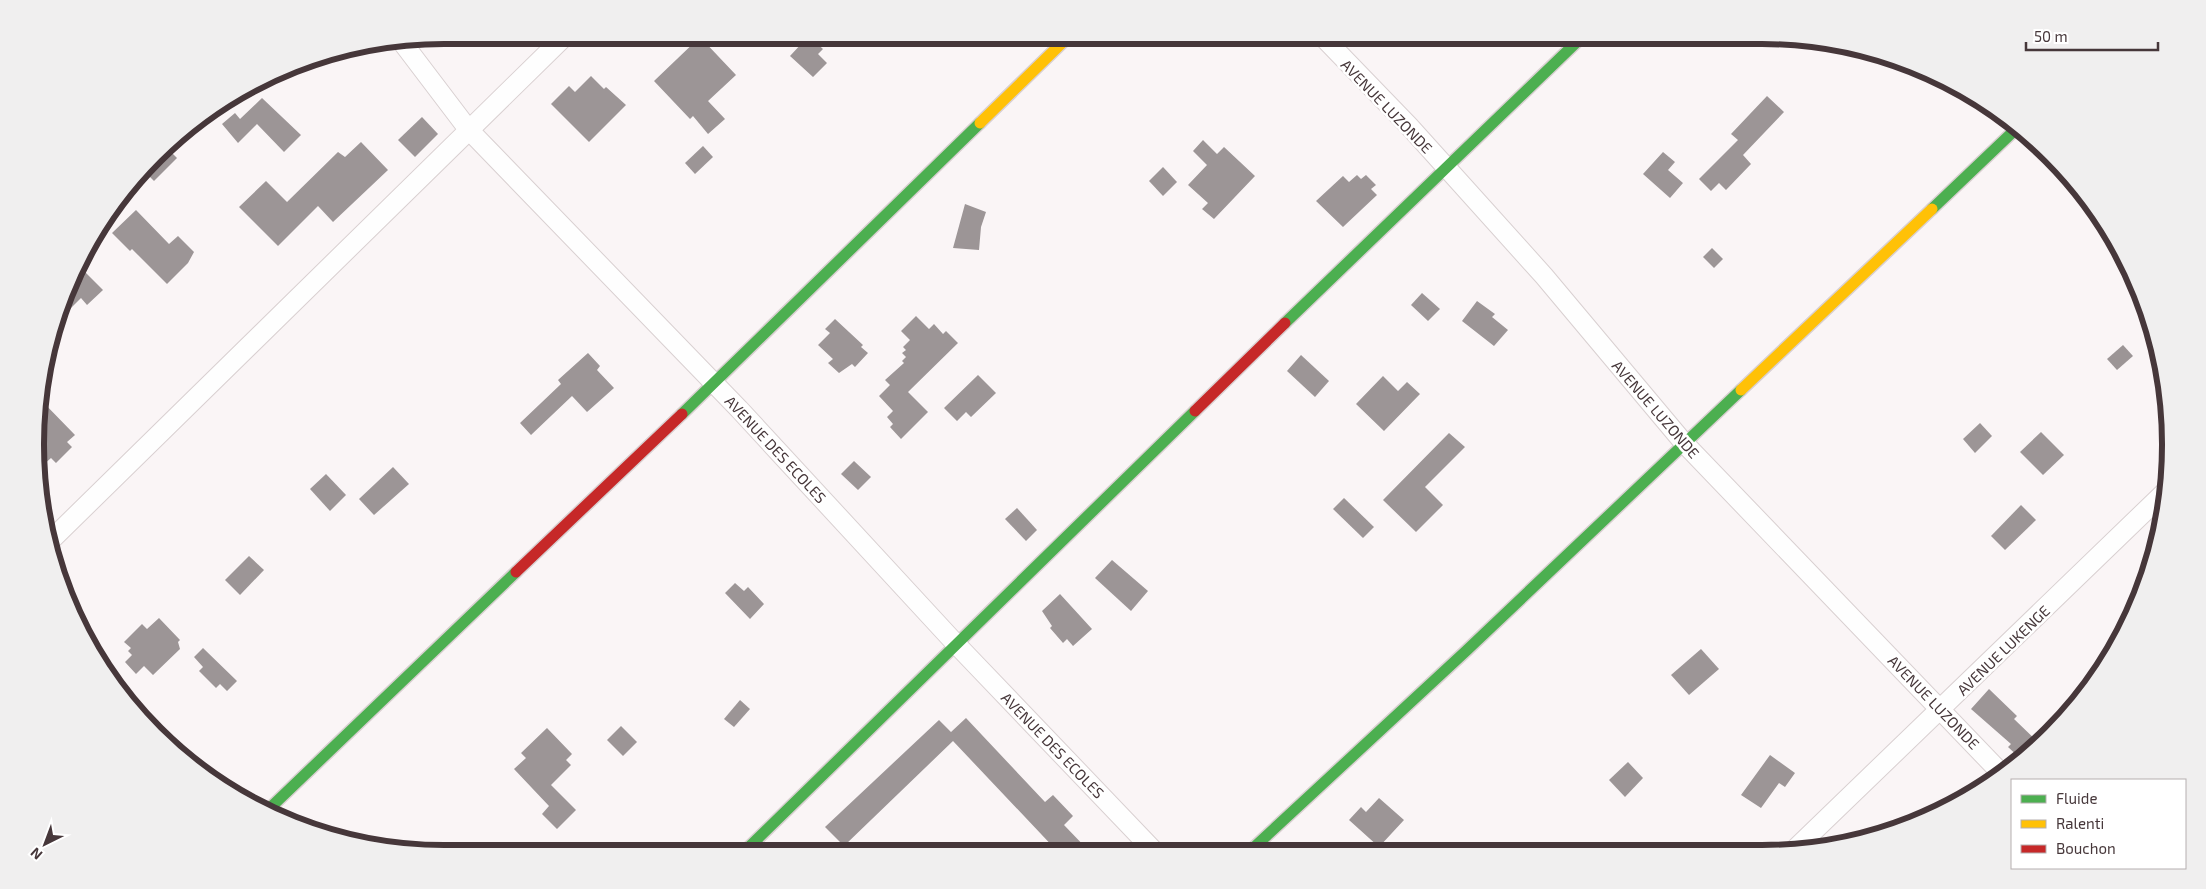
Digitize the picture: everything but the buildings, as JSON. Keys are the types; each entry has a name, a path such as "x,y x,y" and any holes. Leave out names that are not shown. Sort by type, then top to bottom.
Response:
{"street":[{"path":"54,537 557,44"},
{"path":"272,806 714,383 1061,44"},
{"name":"AVENUE LUZONDE","path":"1330,44 1409,126 1544,276 1684,442 1997,768"},
{"path":"751,845 1445,167 1575,44"},
{"name":"AVENUE DES ECOLES","path":"405,46 468,129 714,383 956,644 1148,845"},
{"path":"1257,845 1466,651 2012,132"},
{"name":"AVENUE LUKENGE","path":"1800,843 2159,498"}],"traffic: fast":[{"path":"1285,323 1575,44"},
{"path":"682,414 980,123"},
{"path":"1932,209 2012,133"},
{"path":"1257,845 1466,651 1741,390"},
{"path":"751,845 1195,411"},
{"path":"272,806 516,572"}],"traffic: slow":[{"path":"980,123 1061,44"},
{"path":"1741,390 1932,209"}],"traffic: jam":[{"path":"1195,411 1285,323"},
{"path":"516,572 682,414"}]}
